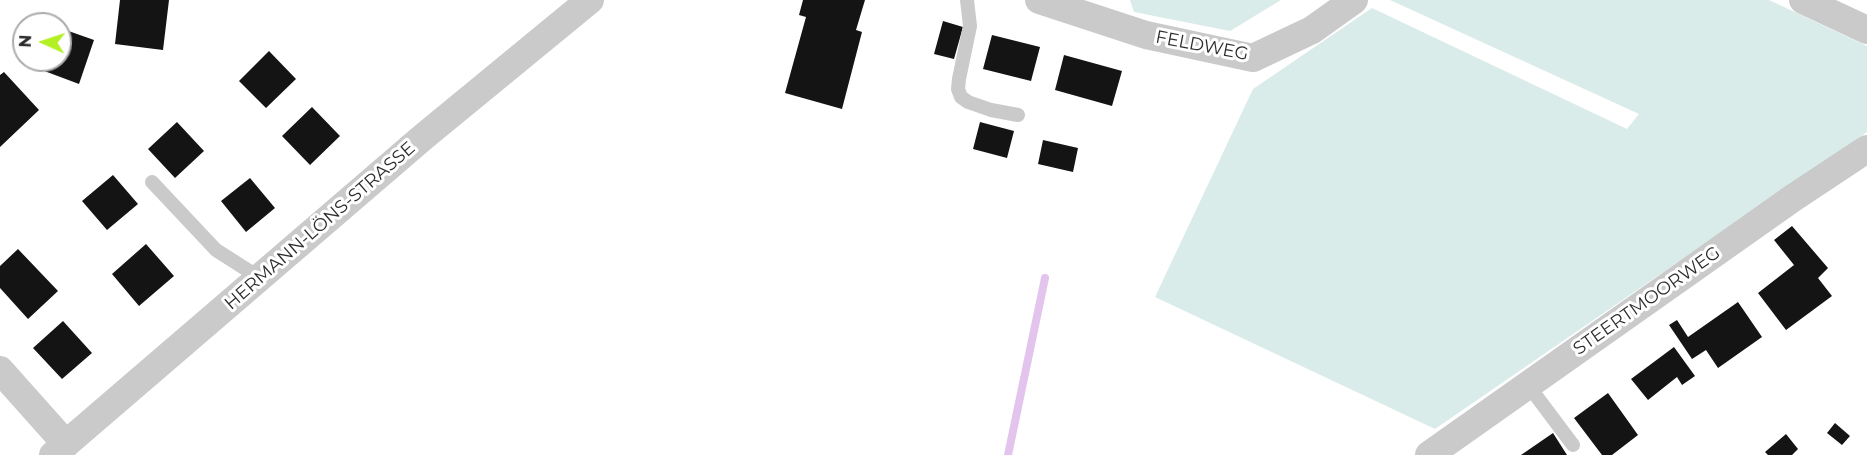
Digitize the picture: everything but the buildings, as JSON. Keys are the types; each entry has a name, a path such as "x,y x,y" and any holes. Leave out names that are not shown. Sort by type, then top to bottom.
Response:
{"street":[{"name":"HERMANN-LÖNS-STRASSE","path":"59,449 422,138 590,0"},
{"name":"FELDWEG","path":"1040,0 1146,35 1253,58 1312,30 1354,0"},
{"path":"1803,0 1867,30"},
{"name":"STEERTMOORWEG","path":"1430,455 1793,198 1867,149"},
{"path":"0,370 59,449"}],"lane":[{"path":"967,0 970,26 959,79 958,89 961,97 968,102 991,110 1018,115"},
{"path":"152,182 216,250 260,278"},
{"path":"1528,385 1573,445"}],"shaded area":[{"path":"1130,0 1281,0 1230,31 1134,12"},
{"path":"1390,0 1769,0 1867,46 1867,132 1435,429 1155,297 1253,89 1372,8 1627,129 1639,114"}],"waterway":[{"path":"1008,455 1045,278"}]}
